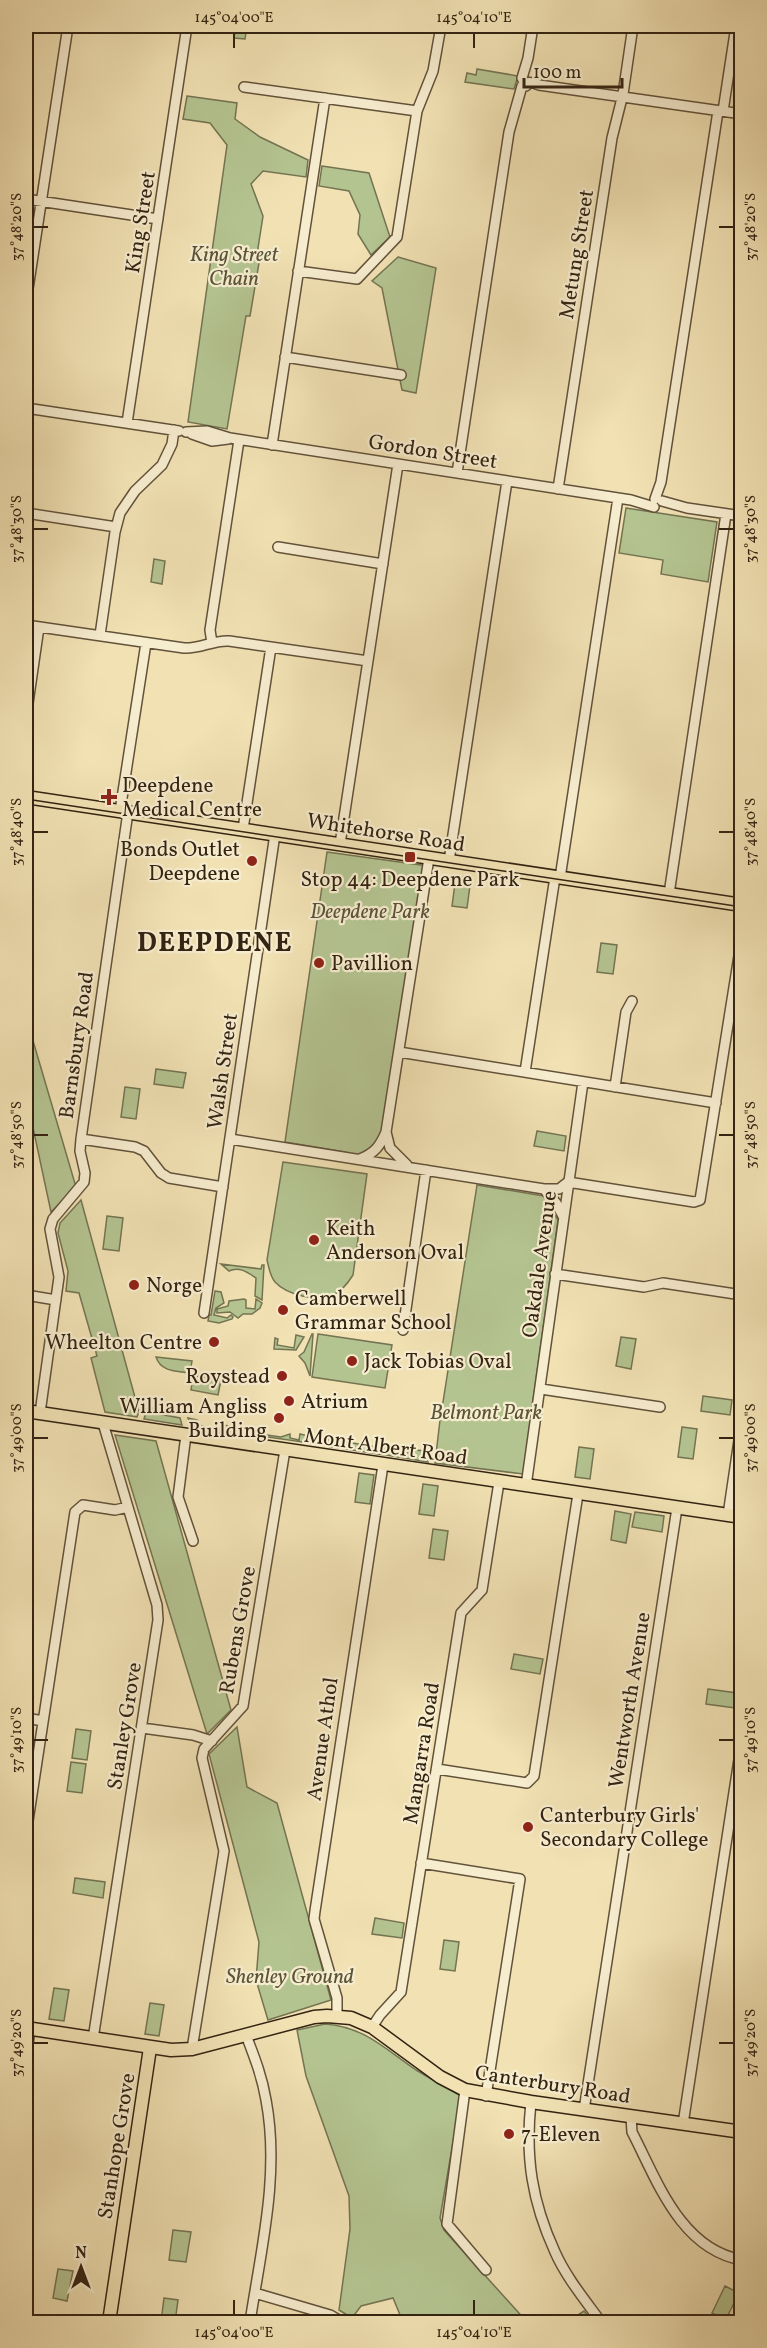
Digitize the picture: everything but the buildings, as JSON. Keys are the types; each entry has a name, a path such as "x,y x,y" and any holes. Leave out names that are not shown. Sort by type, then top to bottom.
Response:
{"main road":[{"name":"Whitehorse Road","path":"26,797 741,905"},
{"name":"Mont Albert Road","path":"26,1411 741,1517"},
{"name":"Canterbury Road","path":"28,2029 171,2050 192,2049 314,2017 351,2018 372,2027 440,2077 465,2090 486,2096 741,2132"},
{"name":"Stanhope Grove","path":"109,2322 150,2048"}],"street":[{"path":"26,302 68,26"},
{"name":"King Street","path":"127,423 187,26"},
{"path":"298,271 357,279 397,237 417,111 433,71 441,26"},
{"path":"457,473 509,132 519,96 529,84 528,58 533,26"},
{"name":"Metung Street","path":"558,489 613,130 622,97 633,26"},
{"path":"658,502 720,111 736,26"},
{"path":"529,84 741,114"},
{"path":"244,87 417,111"},
{"path":"272,445 325,98"},
{"path":"26,199 158,219"},
{"path":"285,357 401,375"},
{"name":"Gordon Street","path":"26,408 186,432 212,441 235,439 741,516"},
{"path":"100,636 116,527 130,497 162,465 172,444 174,430"},
{"path":"212,643 210,630 235,439"},
{"path":"340,844 398,464"},
{"path":"449,861 507,481"},
{"path":"525,1072 618,498"},
{"path":"26,513 116,527"},
{"path":"669,894 726,514"},
{"path":"278,548 383,564"},
{"path":"26,624 191,649 229,641 368,661"},
{"path":"26,717 39,627"},
{"name":"Barnsbury Road","path":"40,1413 60,1274 50,1236 53,1219 79,1190 85,1176 80,1154 81,1139 146,643"},
{"path":"243,829 271,647"},
{"name":"Walsh Street","path":"204,1313 275,834"},
{"path":"358,1159 372,1154 380,1146 386,1132 429,858"},
{"path":"230,1139 544,1189 559,1189 568,1182 694,1202 700,1200 741,937"},
{"path":"615,1087 626,1012 632,1000"},
{"path":"399,1052 716,1103"},
{"name":"Oakdale Avenue","path":"526,1486 583,1082"},
{"path":"386,1132 390,1148 409,1167"},
{"path":"81,1139 135,1147 144,1151 161,1173 169,1178 223,1186"},
{"path":"403,1330 426,1170"},
{"path":"544,1189 556,1203 563,1217"},
{"path":"555,1274 644,1287 663,1283 741,1295"},
{"path":"26,1295 56,1300"},
{"path":"541,1389 660,1407"},
{"path":"728,1515 741,1420"},
{"name":"Stanley Grove","path":"93,2039 158,1620 157,1605 128,1507 108,1424"},
{"path":"186,1436 178,1497 193,1541"},
{"name":"Rubens Grove","path":"204,1749 243,1706 285,1450"},
{"name":"Avenue Athol","path":"337,2016 337,1998 315,1919 315,1911 382,1465"},
{"name":"Mangarra Road","path":"372,2027 401,1992 461,1613 482,1590 499,1482"},
{"path":"436,1769 527,1783 534,1776 578,1494"},
{"path":"26,1834 75,1512 83,1504 115,1510 128,1507"},
{"name":"Wentworth Avenue","path":"584,2110 677,1508"},
{"path":"26,1718 43,1721"},
{"path":"142,1728 192,1735 212,1741"},
{"path":"192,1735 204,1749 202,1758 224,1851 192,2049"},
{"path":"683,2124 741,1740"},
{"path":"422,1863 520,1879 486,2096"},
{"path":"26,2059 28,2029"},
{"path":"246,2035 256,2056 267,2101 271,2160 269,2198 250,2322"},
{"path":"465,2090 447,2224 486,2271"},
{"path":"531,2102 527,2151 538,2209 555,2253 601,2322"},
{"path":"631,2117 632,2132 674,2214 706,2245 730,2258 741,2260"},
{"path":"255,2293 330,2315 342,2322"}],"green space":[{"path":"236,26 247,26 245,39 234,38"},
{"path":"477,69 518,76 514,89 465,82 467,73 476,75"},
{"name":"King Street Chain","path":"187,96 237,103 235,119 260,137 308,160 306,177 263,171 251,184 263,216 258,248 259,263 250,316 246,316 227,429 188,422 227,145 210,123 183,119"},
{"path":"322,166 369,173 390,237 371,255 358,234 360,215 349,191 319,186"},
{"path":"398,257 436,268 416,393 402,390 382,288 372,281"},
{"path":"626,508 717,522 708,582 661,574 663,560 619,553"},
{"path":"154,559 165,561 162,584 151,582"},
{"name":"Deepdene Park","path":"327,852 428,866 386,1132 372,1154 345,1157 346,1152 285,1142"},
{"path":"456,876 471,878 467,908 452,906"},
{"path":"601,943 617,945 613,974 597,972"},
{"path":"26,1017 76,1187 51,1212 26,1095"},
{"path":"156,1069 186,1073 183,1088 154,1084"},
{"path":"125,1087 140,1089 136,1119 121,1117"},
{"path":"537,1131 566,1136 564,1151 534,1146"},
{"name":"Keith Anderson Oval","path":"283,1162 367,1174 353,1275 333,1295 319,1298 294,1294 280,1287 271,1275 267,1260"},
{"name":"Belmont Park","path":"477,1185 544,1196 558,1220 523,1474 435,1463 440,1420 435,1418 443,1402"},
{"path":"81,1200 139,1412 137,1417 105,1412 91,1358 97,1356 79,1293 66,1291 68,1271 58,1233 60,1223"},
{"path":"107,1216 123,1218 119,1251 103,1249"},
{"path":"221,1264 261,1269 264,1265 262,1300 255,1296 256,1278 240,1269 229,1271"},
{"path":"215,1291 221,1292 224,1303 216,1308 214,1315 227,1318 231,1315 232,1319 219,1323 208,1321"},
{"path":"244,1299 246,1308 255,1309 256,1299 262,1303 260,1308 252,1314 243,1314 238,1318 230,1312 217,1313 217,1309 228,1306 229,1301"},
{"path":"312,1334 310,1376 305,1363 299,1356 304,1352"},
{"name":"Jack Tobias Oval","path":"318,1334 392,1345 385,1388 312,1377"},
{"path":"296,1335 304,1337 296,1350 274,1349 275,1338 278,1339 277,1345 294,1348"},
{"path":"621,1337 636,1339 631,1369 616,1366"},
{"path":"156,1357 192,1361 190,1373 165,1368 161,1366"},
{"path":"193,1377 221,1380 218,1395 191,1390"},
{"path":"703,1396 732,1400 730,1415 701,1411"},
{"path":"152,1408 154,1413 180,1418 182,1425 144,1419 147,1409"},
{"path":"188,1418 197,1420 201,1426 223,1429 221,1424 232,1427 233,1430 230,1432 191,1426"},
{"path":"248,1426 252,1427 252,1433 281,1437 290,1434 290,1438 299,1440 300,1434 316,1438 316,1444 247,1434"},
{"path":"682,1427 697,1429 693,1459 678,1457"},
{"path":"115,1435 156,1441 231,1710 207,1734"},
{"path":"328,1439 383,1448 385,1446 384,1455 327,1446"},
{"path":"579,1447 594,1449 590,1479 575,1477"},
{"path":"390,1448 402,1454 409,1453 406,1449 425,1451 428,1462 386,1455"},
{"path":"26,1463 33,1464 29,1494 26,1493"},
{"path":"359,1473 374,1475 370,1504 355,1502"},
{"path":"423,1484 438,1486 434,1516 419,1514"},
{"path":"615,1511 631,1514 626,1543 611,1540"},
{"path":"635,1512 664,1516 662,1532 632,1527"},
{"path":"433,1529 448,1531 444,1560 429,1558"},
{"path":"514,1654 543,1659 540,1674 511,1669"},
{"path":"708,1689 737,1693 735,1708 706,1704"},
{"name":"Shenley Ground","path":"237,1727 247,1787 277,1803 331,2000 268,2020 256,1980 259,1942 209,1754"},
{"path":"76,1729 91,1731 87,1760 72,1758"},
{"path":"71,1762 86,1764 82,1793 67,1791"},
{"path":"75,1878 105,1882 103,1898 73,1893"},
{"path":"375,1918 404,1923 402,1938 372,1934"},
{"path":"444,1940 459,1942 455,1971 440,1969"},
{"path":"54,1988 69,1990 64,2021 49,2019"},
{"path":"150,2003 164,2005 159,2036 145,2034"},
{"path":"325,2024 363,2034 416,2070 461,2096 440,2218 444,2230 527,2322 403,2322 393,2298 361,2306 352,2318 339,2310 350,2229 349,2196 306,2076 297,2030"},
{"path":"173,2230 191,2232 186,2262 169,2260"},
{"path":"58,2269 73,2271 67,2301 53,2298"},
{"path":"725,2286 739,2293 726,2319 712,2313"},
{"path":"164,2298 178,2300 175,2322 161,2322"},
{"path":"584,2311 593,2322 567,2322"}],"tram line":[{"path":"26,799 742,907"}],"place":[{"name":"Deepdene Medical Centre","path":"109,797"},
{"name":"Stop 44: Deepdene Park","path":"410,857"},
{"name":"Bonds Outlet Deepdene","path":"252,861"},
{"name":"Pavillion","path":"319,963"},
{"name":"Keith Anderson Oval","path":"314,1240"},
{"name":"Norge","path":"134,1285"},
{"name":"Camberwell Grammar School","path":"283,1310"},
{"name":"Wheelton Centre","path":"214,1342"},
{"name":"Jack Tobias Oval","path":"352,1361"},
{"name":"Roystead","path":"282,1376"},
{"name":"Atrium","path":"289,1401"},
{"name":"William Angliss Building","path":"279,1418"},
{"name":"Canterbury Girls' Secondary College","path":"528,1827"},
{"name":"7-Eleven","path":"509,2134"}],"district":[{"name":"DEEPDENE","path":"215,942"}]}
